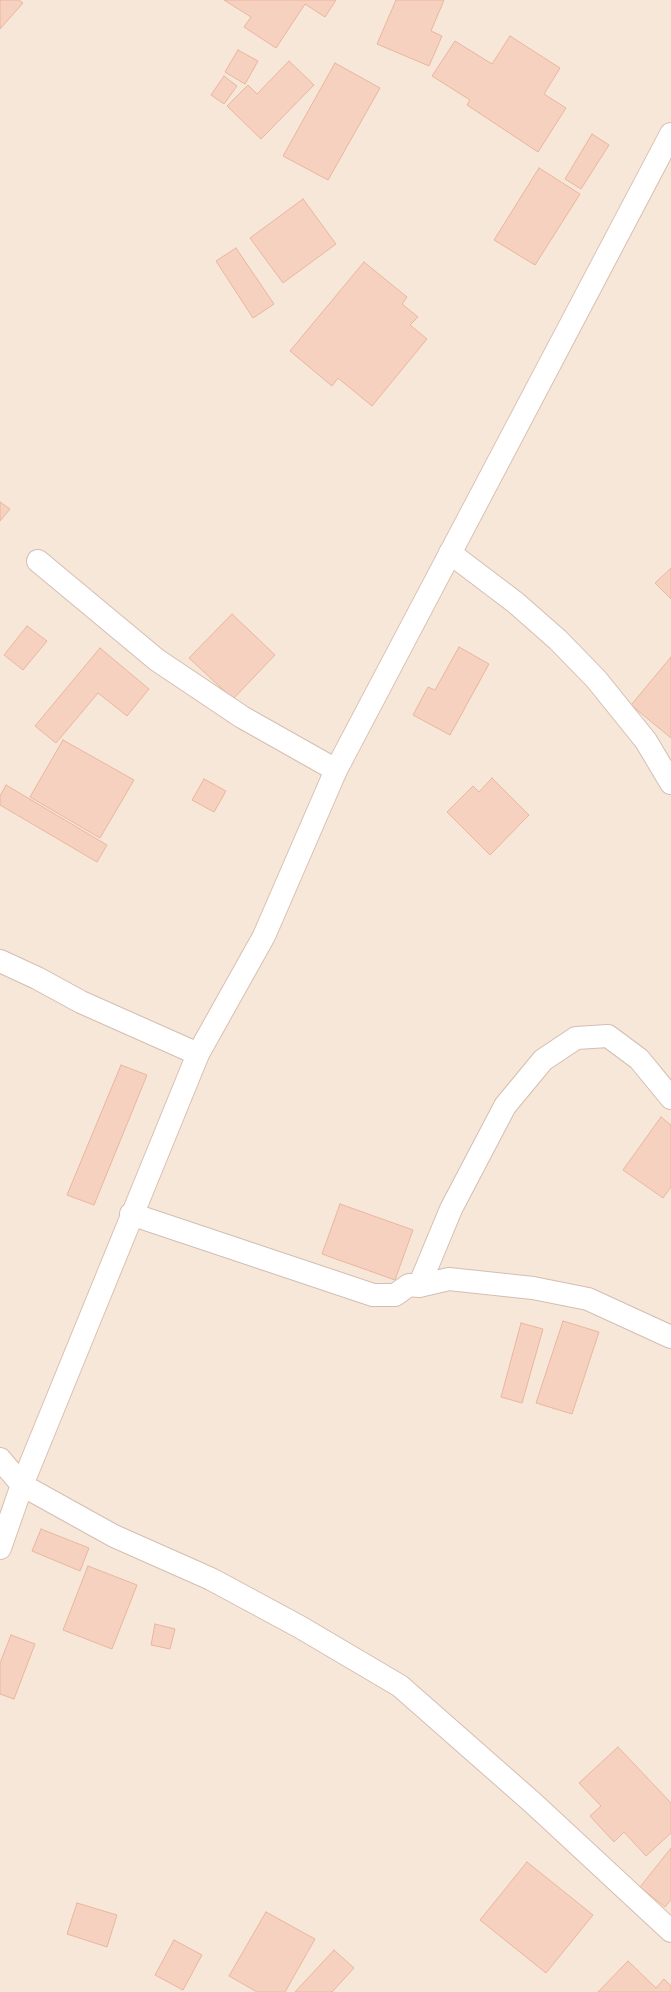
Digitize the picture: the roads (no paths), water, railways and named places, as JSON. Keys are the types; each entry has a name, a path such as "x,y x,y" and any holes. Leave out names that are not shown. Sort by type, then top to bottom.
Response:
{"street":[{"path":"0,1548 22,1485 131,1214 198,1054 264,936 336,770 671,134"},
{"path":"450,553 516,603 558,640 596,679 646,741 671,783"},
{"path":"38,561 157,660 242,717 336,770"},
{"path":"0,961 37,978 81,1002 198,1054"},
{"path":"419,1286 451,1209 505,1106 543,1060 576,1038 608,1036 639,1059 671,1098"},
{"path":"131,1214 373,1295 395,1295 409,1285 419,1286 449,1279 533,1288 588,1299 671,1337"},
{"path":"0,1459 22,1485 114,1536 211,1579 300,1627 400,1686 533,1803 671,1931"}]}
